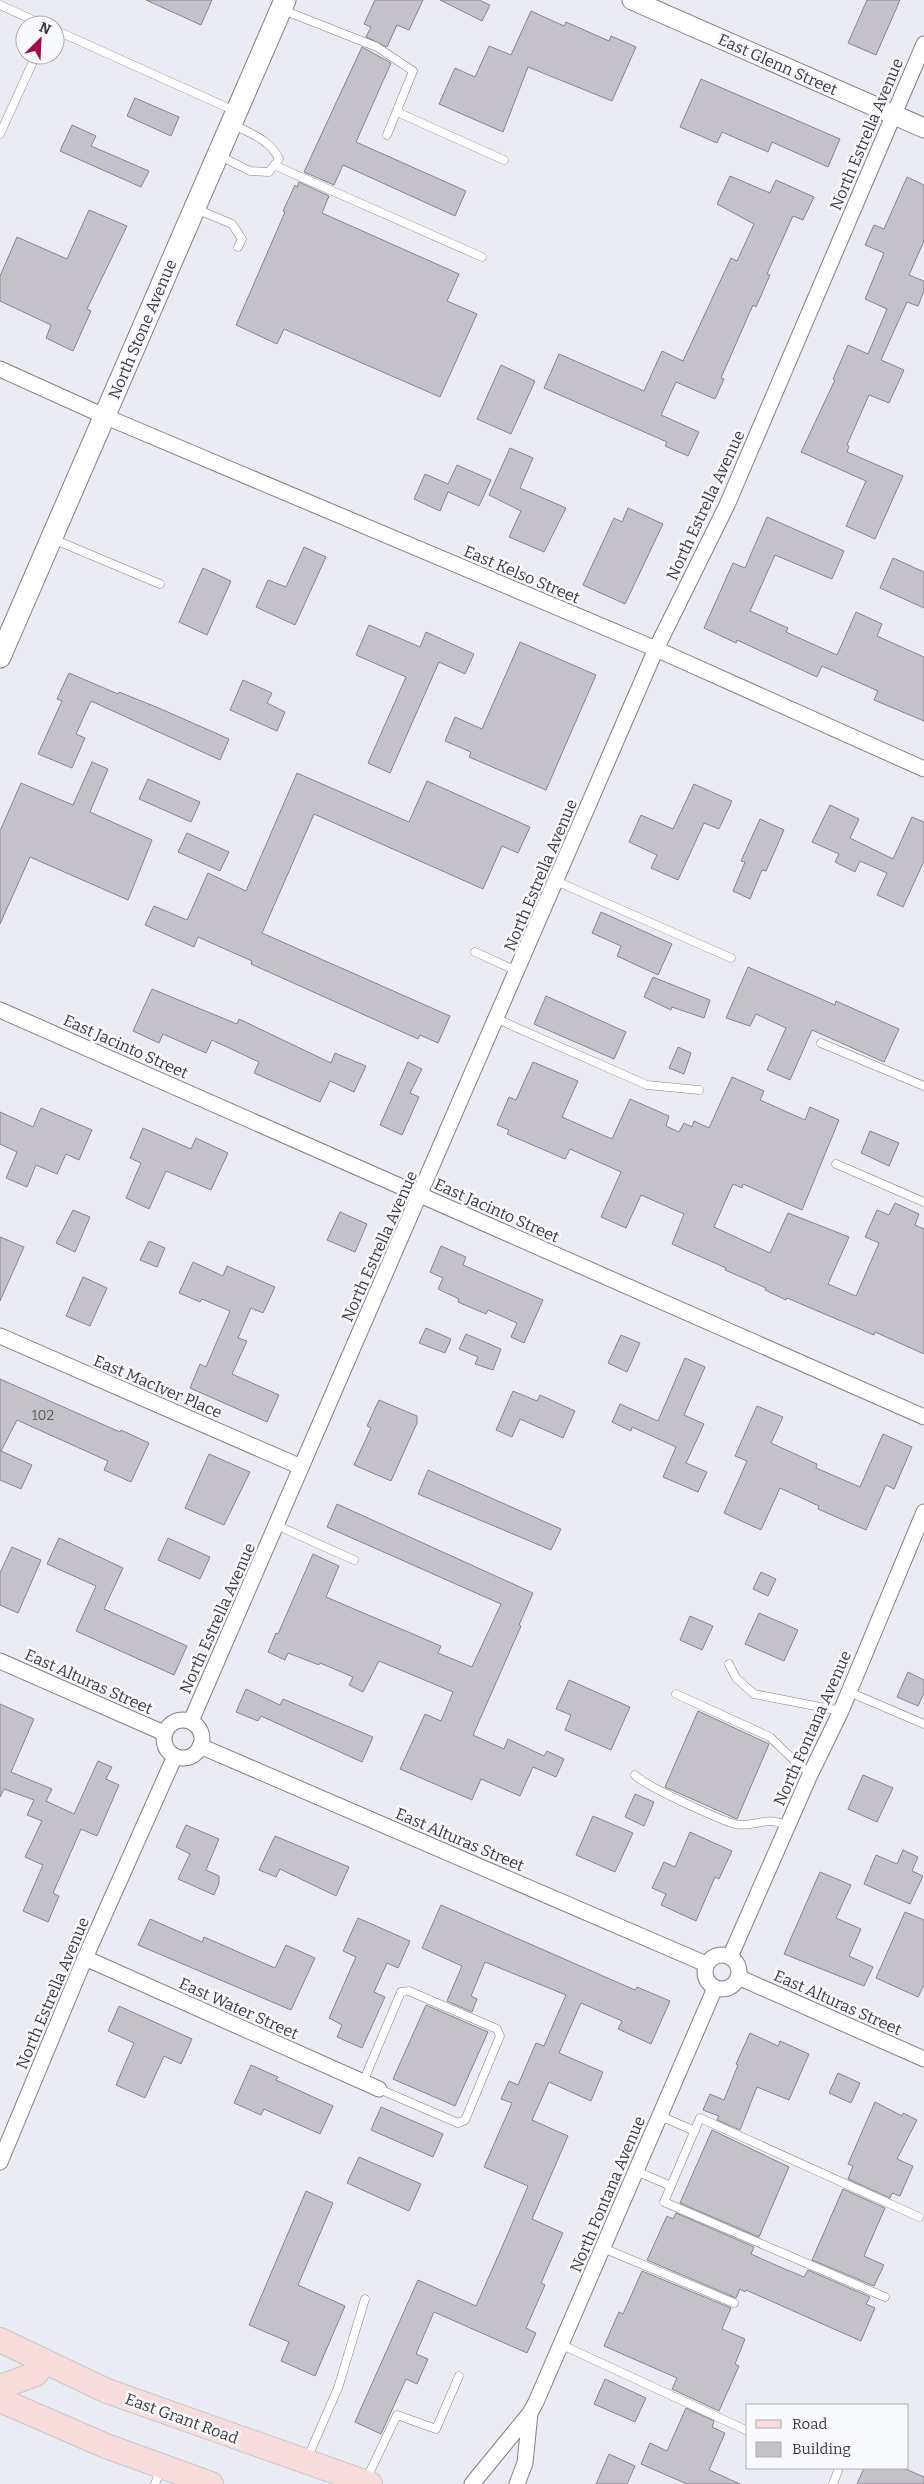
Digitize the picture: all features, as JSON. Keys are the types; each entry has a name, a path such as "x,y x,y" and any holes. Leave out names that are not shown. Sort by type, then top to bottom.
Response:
{"main road":[{"name":"North Stone Avenue","path":"0,657 283,5"},
{"name":"East Grant Road","path":"0,2340 107,2391 367,2483"},
{"path":"0,2387 36,2374 44,2360"},
{"path":"0,2400 106,2446 159,2475 212,2484"}],"street":[{"name":"East Glenn Street","path":"632,0 924,128"},
{"name":"North Estrella Avenue","path":"191,1721 656,650 727,505 924,44"},
{"name":"East Kelso Street","path":"0,369 104,416 656,650 924,769"},
{"name":"East Jacinto Street","path":"0,1010 924,1417"},
{"name":"East MacIver Place","path":"0,1336 301,1467"},
{"name":"North Fontana Avenue","path":"730,1957 811,1772 841,1711 924,1512"},
{"name":"East Alturas Street","path":"0,1661 164,1733"},
{"path":"184,1719 191,1721 202,1735 200,1746 192,1755 181,1758 175,1756 164,1744 164,1733 172,1722 184,1719"},
{"name":"East Alturas Street","path":"200,1746 706,1964"},
{"name":"North Estrella Avenue","path":"1,2155 85,1958 175,1756"},
{"path":"714,1956 730,1957 737,1964 738,1976 734,1985 728,1988 715,1988 707,1982 705,1976 706,1964 714,1956"},
{"name":"East Water Street","path":"85,1958 379,2089"},
{"name":"East Alturas Street","path":"738,1976 924,2058"},
{"name":"North Fontana Avenue","path":"530,2413 715,1988"},
{"path":"472,2484 530,2413"},
{"path":"517,2484 525,2463 530,2413"}],"lane":[{"path":"0,5 22,15"},
{"path":"283,5 377,47 414,71 387,136"},
{"path":"65,35 234,118 265,141 279,159 276,166 270,172 259,173 218,155"},
{"path":"0,134 31,65"},
{"path":"397,112 504,160"},
{"path":"276,166 482,257"},
{"path":"195,208 232,224 242,239 238,247"},
{"path":"52,538 160,584"},
{"path":"556,881 731,958"},
{"path":"475,952 517,971"},
{"path":"496,1019 647,1085 700,1090"},
{"path":"821,1043 924,1086"},
{"path":"836,1164 924,1202"},
{"path":"276,1525 354,1560"},
{"path":"729,1664 736,1678 754,1694 841,1711"},
{"path":"849,1692 924,1724"},
{"path":"676,1694 770,1736 801,1767 811,1772"},
{"path":"635,1775 648,1786 736,1824 764,1820 780,1822 787,1826"},
{"path":"363,2082 401,1992 409,1991 498,2029 500,2036 466,2120 458,2123 379,2089"},
{"path":"660,2116 694,2131"},
{"path":"885,2297 664,2202 694,2131 700,2118 919,2217"},
{"path":"636,2171 671,2186"},
{"path":"602,2248 734,2303"},
{"path":"306,2461 338,2388 365,2299"},
{"path":"560,2344 746,2430"},
{"path":"367,2483 397,2415 436,2429 459,2376"},
{"path":"832,2484 839,2469"}],"building":[{"path":"146,0 212,0 201,25"},
{"path":"375,0 423,0 409,30 397,25 387,47 366,37 371,27 364,24"},
{"path":"440,0 479,0 490,5 482,21"},
{"path":"867,0 900,0 876,55 848,43"},
{"path":"531,11 564,26 566,22 609,41 611,36 636,47 612,101 528,67 503,132 439,104 455,68 475,77 489,46 511,55"},
{"path":"362,47 391,63 356,142 466,191 455,216 343,165 334,185 304,172"},
{"path":"701,79 840,139 828,167 772,142 768,152 722,132 717,143 680,127"},
{"path":"135,98 179,117 171,136 127,116"},
{"path":"72,125 96,136 91,146 149,171 141,187 60,151"},
{"path":"730,176 770,193 776,180 814,197 803,220 793,216 767,274 770,275 756,307 753,305 721,378 724,379 715,399 676,382 661,415 699,432 688,456 665,446 667,442 544,388 559,354 644,391 662,351 683,361 731,258 737,261 754,224 717,204"},
{"path":"907,177 924,185 924,241 909,275 924,281 924,291 918,306 907,302 881,360 904,370 889,403 869,395 847,445 849,446 847,452 903,476 875,539 846,526 866,481 801,452 835,380 833,379 848,345 868,354 887,309 865,299 884,253 865,245 874,225 884,229"},
{"path":"299,182 329,196 322,213 459,274 447,301 477,314 440,397 284,329 277,344 236,325 285,212 283,211 295,185 297,187"},
{"path":"89,210 127,226 87,309 91,311 73,351 46,338 51,325 0,301 0,276 17,237 67,259"},
{"path":"501,365 535,381 511,434 477,419"},
{"path":"510,448 533,458 520,488 566,508 544,552 509,537 521,511 489,495"},
{"path":"457,465 491,480 479,506 448,492 440,511 414,499 425,474 448,484"},
{"path":"628,508 663,524 625,604 583,585 614,518 622,522"},
{"path":"767,517 844,551 832,579 775,555 750,611 788,628 786,632 837,655 856,612 882,624 877,636 924,657 924,721 874,700 878,691 822,666 817,677 737,640 736,643 704,628 733,563 745,568"},
{"path":"304,547 326,557 295,625 256,607 268,580 286,587"},
{"path":"893,558 924,572 924,608 880,588"},
{"path":"203,568 231,581 207,635 179,622"},
{"path":"369,625 420,647 426,632 474,654 465,674 439,662 390,773 368,763 406,677 356,655"},
{"path":"520,642 596,675 546,790 469,757 471,752 445,741 455,717 482,729"},
{"path":"69,673 118,694 119,692 161,709 229,739 220,760 91,701 76,734 85,738 72,768 38,754 62,701 57,699"},
{"path":"243,680 272,693 267,703 285,712 277,731 230,710"},
{"path":"92,762 108,769 90,812 152,840 128,900 30,857 0,924 0,831 21,783 73,805"},
{"path":"297,773 409,822 427,781 530,827 518,853 502,846 483,889 314,814 262,933 450,1016 438,1043 420,1035 418,1039 251,964 252,961 198,937 194,947 145,925 154,906 187,920 208,873 246,891"},
{"path":"148,779 200,802 191,822 139,799"},
{"path":"694,784 732,801 719,829 704,823 678,880 651,868 657,855 629,842 641,815 673,829"},
{"path":"830,805 859,819 850,838 893,859 912,817 924,822 924,861 903,907 877,895 887,873 860,861 855,872 835,862 839,854 812,842"},
{"path":"760,819 784,830 766,871 762,870 750,899 733,891 745,862 741,861"},
{"path":"187,833 229,852 220,871 178,852"},
{"path":"601,912 672,944 658,975 617,956 621,946 592,933"},
{"path":"748,967 835,1005 836,1001 899,1029 884,1062 812,1030 790,1080 767,1070 786,1028 756,1014 750,1026 726,1018"},
{"path":"653,977 710,1000 704,1018 672,1007 671,1010 644,997"},
{"path":"152,989 237,1024 239,1019 331,1063 335,1053 366,1066 354,1092 330,1081 320,1102 254,1073 259,1062 212,1040 206,1053 163,1034 159,1043 133,1031"},
{"path":"546,996 626,1032 614,1059 534,1024"},
{"path":"678,1047 691,1053 684,1074 669,1068"},
{"path":"408,1062 422,1069 410,1093 419,1097 402,1135 380,1125"},
{"path":"533,1062 578,1081 562,1117 612,1139 630,1099 669,1116 666,1126 679,1132 684,1123 692,1127 694,1121 709,1128 732,1077 764,1091 760,1100 805,1120 810,1107 839,1120 802,1210 743,1184 742,1188 733,1184 714,1227 770,1253 788,1213 849,1237 828,1284 856,1296 879,1243 865,1237 877,1210 889,1215 895,1203 919,1214 915,1225 924,1229 924,1354 875,1332 874,1335 787,1298 786,1300 765,1290 766,1288 725,1270 726,1268 672,1244 684,1214 641,1195 626,1228 601,1217 621,1172 570,1149 565,1159 507,1134 509,1130 497,1125 509,1097 516,1100"},
{"path":"41,1108 92,1130 79,1160 66,1154 57,1174 36,1165 27,1187 6,1178 17,1152 0,1144 0,1112 33,1127"},
{"path":"143,1128 191,1149 196,1138 228,1153 211,1190 166,1171 149,1209 126,1198 141,1163 130,1158"},
{"path":"870,1131 899,1143 889,1166 861,1153"},
{"path":"73,1210 90,1217 75,1252 56,1243"},
{"path":"340,1212 367,1224 355,1252 327,1240"},
{"path":"0,1237 24,1247 0,1301"},
{"path":"149,1241 165,1248 157,1267 140,1260"},
{"path":"441,1246 466,1257 463,1265 543,1300 524,1343 511,1337 517,1323 488,1310 486,1314 458,1302 459,1299 438,1289 443,1278 430,1272"},
{"path":"193,1262 223,1276 227,1266 275,1287 263,1313 251,1308 238,1338 247,1341 232,1374 279,1395 267,1422 190,1388 200,1364 206,1367 230,1311 202,1299 200,1302 179,1293"},
{"path":"83,1277 107,1288 90,1326 66,1316"},
{"path":"426,1328 451,1339 445,1353 419,1343"},
{"path":"466,1334 501,1349 493,1370 475,1364 478,1357 459,1349"},
{"path":"621,1335 640,1343 627,1372 608,1363"},
{"path":"685,1358 705,1367 684,1415 704,1424 686,1463 707,1472 698,1492 663,1477 676,1447 632,1427 631,1431 612,1422 620,1404 658,1421"},
{"path":"0,1379 149,1443 131,1482 104,1470 108,1461 17,1420 1,1451 32,1465 21,1489 0,1480"},
{"path":"513,1391 537,1401 540,1395 575,1411 563,1438 520,1419 512,1437 496,1430"},
{"path":"379,1400 417,1416 417,1423 391,1481 354,1465 371,1428 367,1426"},
{"path":"757,1406 783,1417 771,1443 817,1464 816,1468 860,1487 883,1434 912,1447 894,1489 886,1485 866,1530 818,1509 819,1506 780,1488 761,1530 724,1513 747,1461 735,1456"},
{"path":"209,1454 250,1472 224,1525 185,1508"},
{"path":"428,1470 561,1529 551,1550 418,1494"},
{"path":"337,1504 533,1593 519,1625 521,1626 473,1735 504,1749 508,1739 544,1756 547,1751 564,1759 556,1777 533,1767 520,1796 481,1779 472,1800 400,1769 425,1714 441,1721 453,1692 379,1661 363,1692 349,1685 353,1677 320,1663 319,1665 288,1653 285,1660 268,1652 276,1633 278,1634 313,1554 339,1566 326,1597 441,1646 438,1653 472,1667 501,1604 327,1527"},
{"path":"59,1538 123,1568 104,1609 187,1646 174,1675 76,1631 96,1586 47,1564"},
{"path":"168,1538 210,1557 200,1579 158,1560"},
{"path":"12,1547 41,1560 18,1613 0,1605 0,1573"},
{"path":"761,1572 776,1579 768,1596 753,1589"},
{"path":"759,1613 798,1630 784,1661 745,1644"},
{"path":"690,1616 713,1626 702,1650 680,1640"},
{"path":"908,1672 924,1680 924,1693 918,1706 897,1697"},
{"path":"569,1680 630,1707 611,1750 565,1730 571,1715 556,1709"},
{"path":"246,1689 280,1705 283,1699 373,1737 362,1762 261,1716 258,1721 236,1712"},
{"path":"0,1704 34,1719 11,1772 52,1789 46,1801 74,1814 98,1761 112,1767 106,1779 119,1785 97,1836 81,1829 53,1893 59,1896 48,1922 23,1911 43,1865 25,1857 42,1821 27,1815 34,1800 4,1789 0,1797"},
{"path":"698,1711 769,1744 737,1819 665,1787"},
{"path":"863,1775 893,1788 877,1822 848,1809"},
{"path":"635,1794 654,1802 644,1826 625,1817"},
{"path":"593,1816 633,1833 615,1872 576,1855"},
{"path":"186,1825 219,1839 206,1870 219,1876 219,1883 214,1895 178,1879 190,1854 176,1847"},
{"path":"690,1832 732,1851 719,1879 715,1877 696,1921 661,1905 666,1894 652,1888 664,1862 675,1867"},
{"path":"275,1836 349,1867 336,1896 280,1869 276,1877 259,1870"},
{"path":"903,1850 918,1857 912,1871 923,1876 910,1904 864,1884 876,1855 897,1864"},
{"path":"820,1872 851,1885 836,1918 861,1929 849,1956 873,1967 864,1986 784,1954"},
{"path":"441,1905 635,1990 637,1987 670,2001 651,2044 618,2029 622,2021 581,2003 559,2053 603,2072 591,2101 549,2082 532,2120 568,2136 532,2219 563,2233 541,2283 545,2285 526,2328 536,2333 527,2353 434,2312 416,2354 428,2359 417,2384 406,2379 381,2434 355,2422 418,2280 476,2306 528,2186 484,2167 512,2103 501,2099 509,2081 518,2085 536,2043 544,2046 566,1995 485,1962 471,1996 477,1999 472,2012 447,2001 462,1966 422,1948"},
{"path":"905,1912 924,1920 924,1985 918,1997 876,1978"},
{"path":"358,1918 410,1941 398,1968 387,1963 374,1992 385,1997 362,2048 337,2037 342,2025 329,2018 356,1957 343,1951"},
{"path":"150,1919 202,1942 204,1937 275,1968 286,1945 315,1958 291,2010 138,1945"},
{"path":"426,2005 488,2032 455,2106 393,2079"},
{"path":"119,2006 192,2039 181,2064 164,2056 145,2098 116,2085 134,2043 108,2031"},
{"path":"750,2033 778,2046 780,2041 809,2054 789,2100 757,2087 740,2130 717,2120 719,2116 703,2110 710,2094 724,2100 738,2065 736,2064"},
{"path":"251,2065 278,2077 276,2080 333,2106 320,2134 264,2109 261,2115 234,2103"},
{"path":"838,2073 860,2083 851,2103 829,2093"},
{"path":"875,2102 902,2116 903,2113 917,2120 897,2159 913,2166 900,2196 892,2193 890,2198 848,2179 853,2166 848,2164"},
{"path":"381,2107 443,2134 433,2157 371,2130"},
{"path":"712,2130 789,2167 759,2237 680,2203"},
{"path":"359,2157 421,2184 409,2211 347,2183"},
{"path":"843,2189 885,2208 864,2256 884,2265 874,2286 812,2260"},
{"path":"306,2191 333,2203 298,2285 345,2306 315,2376 281,2361 289,2342 249,2325"},
{"path":"676,2213 754,2247 751,2254 780,2267 804,2277 808,2270 870,2297 866,2304 875,2308 861,2341 746,2290 745,2292 740,2289 736,2298 647,2260 667,2216 673,2219"},
{"path":"642,2271 731,2308 722,2329 745,2339 735,2364 739,2366 719,2411 672,2389 677,2378 604,2346 619,2312 623,2314"},
{"path":"605,2379 646,2398 635,2422 594,2404"},
{"path":"686,2408 714,2421 712,2427 725,2433 709,2470 740,2484 687,2484 641,2464 650,2443 667,2451"},
{"path":"609,2454 635,2466 627,2484 596,2484"},
{"path":"864,2469 905,2469 924,2477 924,2484 857,2484"}]}
